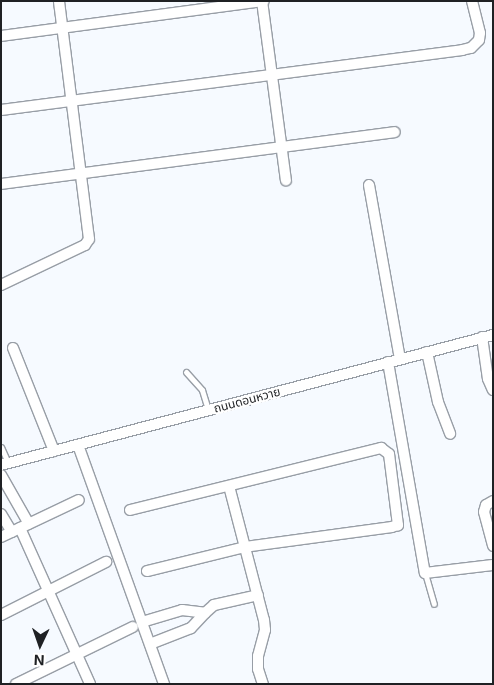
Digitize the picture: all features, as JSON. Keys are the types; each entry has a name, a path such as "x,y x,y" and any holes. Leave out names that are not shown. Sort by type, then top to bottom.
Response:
{"street":[{"path":"1,286 84,245 89,239 59,1"},
{"path":"1,36 263,1 286,180"},
{"path":"1,110 471,48 479,40 480,33 472,1"},
{"path":"1,184 395,132"},
{"path":"369,185 400,359"},
{"name":"ถนนดอนหวาย","path":"4,464 493,335"},
{"path":"482,337 488,379 493,390"},
{"path":"13,348 54,451"},
{"path":"427,352 438,402 450,434"},
{"path":"388,362 425,573 493,565"},
{"path":"78,445 137,624 150,644 164,684"},
{"path":"130,510 381,448 389,454 398,525 392,528 245,548 147,571"},
{"path":"1,475 20,528 90,684"},
{"path":"229,486 258,595 265,630 258,656 258,669 263,684"},
{"path":"1,537 79,500"},
{"path":"493,501 486,505 484,512 493,546"},
{"path":"1,514 20,528"},
{"path":"1,615 106,562"},
{"path":"150,644 191,628 214,605 258,595"},
{"path":"16,684 137,624 182,610 205,613"}],"lane":[{"path":"186,372 202,390 208,410"},
{"path":"1,447 4,464"},
{"path":"425,573 434,604"}]}
